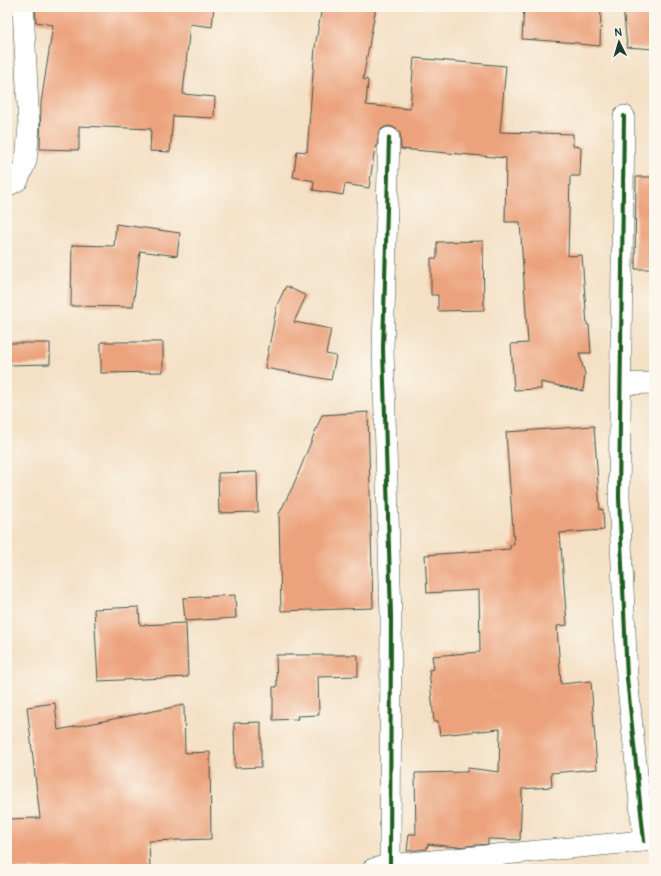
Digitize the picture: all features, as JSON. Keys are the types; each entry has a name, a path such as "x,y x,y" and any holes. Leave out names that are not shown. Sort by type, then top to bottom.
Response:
{"street":[{"path":"7,186 18,180 26,161 30,126 23,7"},
{"path":"389,138 383,349 391,616 382,867 649,841 627,678 618,497 624,116"},
{"path":"620,384 654,383"}],"building":[{"path":"35,7 214,7 212,27 190,24 183,94 215,97 214,118 173,116 170,152 150,151 151,129 79,126 79,150 40,149 41,103 53,25 36,22"},
{"path":"322,7 376,7 363,79 368,80 366,105 410,109 414,58 506,66 500,132 573,134 573,146 581,147 580,176 570,176 568,256 582,255 587,325 589,325 591,353 579,353 585,374 583,391 541,382 541,389 514,390 511,344 528,343 520,222 505,222 506,158 401,149 400,133 395,128 389,126 383,128 379,132 377,147 375,147 369,188 345,184 343,195 313,190 314,181 293,177 297,151 307,152 315,47"},
{"path":"524,7 601,7 600,46 522,39"},
{"path":"623,7 654,7 654,49 627,47"},
{"path":"636,177 654,177 654,269 635,269"},
{"path":"116,224 180,233 177,256 140,251 133,307 71,306 72,245 114,246"},
{"path":"483,241 484,310 438,311 438,295 431,295 431,258 437,258 437,242"},
{"path":"286,286 306,296 294,322 331,329 326,354 336,356 331,380 265,368 277,305"},
{"path":"101,342 163,342 163,372 101,373"},
{"path":"7,343 50,343 50,364 7,365"},
{"path":"368,412 373,608 281,611 279,514 293,486 322,415"},
{"path":"594,426 600,510 603,509 604,530 560,533 567,625 557,626 561,684 591,681 597,769 551,773 552,787 522,789 520,840 488,839 488,844 456,847 428,844 427,849 407,851 409,834 416,834 415,773 467,772 468,768 499,772 500,729 440,735 438,721 434,722 429,670 434,669 432,656 480,652 479,590 427,593 425,555 510,549 510,545 514,545 506,432"},
{"path":"257,472 258,512 219,513 218,473"},
{"path":"235,595 236,618 185,621 183,598"},
{"path":"139,607 140,625 186,623 188,677 98,681 94,609"},
{"path":"276,655 358,655 358,676 318,677 319,715 297,716 298,719 273,720 273,687 277,687"},
{"path":"55,703 58,730 184,705 185,753 210,752 211,839 149,841 150,869 7,869 7,819 40,818 27,707"},
{"path":"261,722 261,767 235,768 234,723"}],"cycle path":[{"path":"624,116 619,497 627,678 644,841"},
{"path":"389,138 383,349 391,616 390,865"}]}
